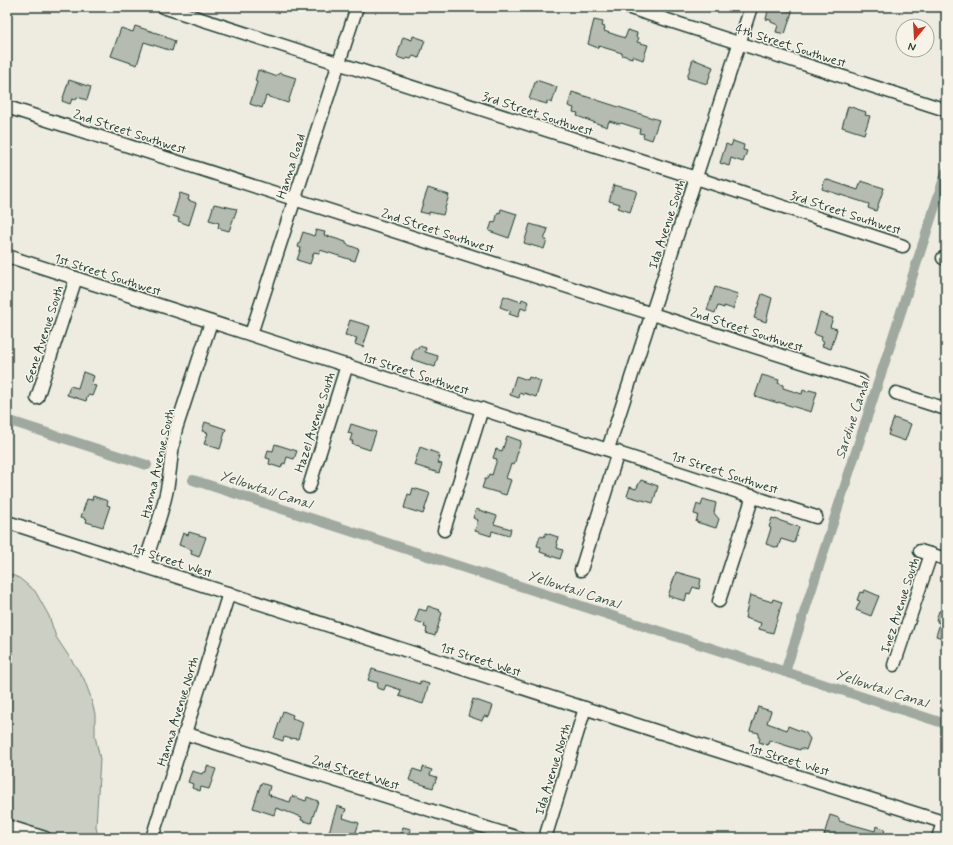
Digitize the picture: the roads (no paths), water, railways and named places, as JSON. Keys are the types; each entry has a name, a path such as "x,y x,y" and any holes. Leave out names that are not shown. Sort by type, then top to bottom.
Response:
{"street":[{"name":"3rd Street Southwest","path":"163,7 338,62 903,246"},
{"name":"Hanna Road","path":"251,334 356,7"},
{"name":"4th Street Southwest","path":"627,7 946,110"},
{"name":"Ida Avenue South","path":"581,570 652,313 751,7"},
{"name":"2nd Street Southwest","path":"7,107 861,381"},
{"name":"1st Street Southwest","path":"7,256 816,517"},
{"name":"Gene Avenue South","path":"37,398 76,278"},
{"name":"Hanna Avenue South","path":"144,566 167,488 176,429 212,322"},
{"name":"Hazel Avenue South","path":"309,487 347,365"},
{"path":"896,393 946,409"},
{"path":"444,530 482,409"},
{"path":"719,601 753,496"},
{"name":"1st Street West","path":"7,522 944,822"},
{"name":"Inez Avenue South","path":"894,665 925,553 946,559"},
{"name":"Hanna Avenue North","path":"152,838 228,593"},
{"name":"Ida Avenue North","path":"544,838 585,708"},
{"name":"2nd Street West","path":"184,733 519,838"},
{"path":"938,838 944,822"},
{"path":"7,826 45,838"}],"waterway":[{"name":"Sardine Canal","path":"785,672 946,172"},
{"name":"Yellowtail Canal","path":"7,420 147,465"},
{"name":"Yellowtail Canal","path":"193,480 946,724"}]}
